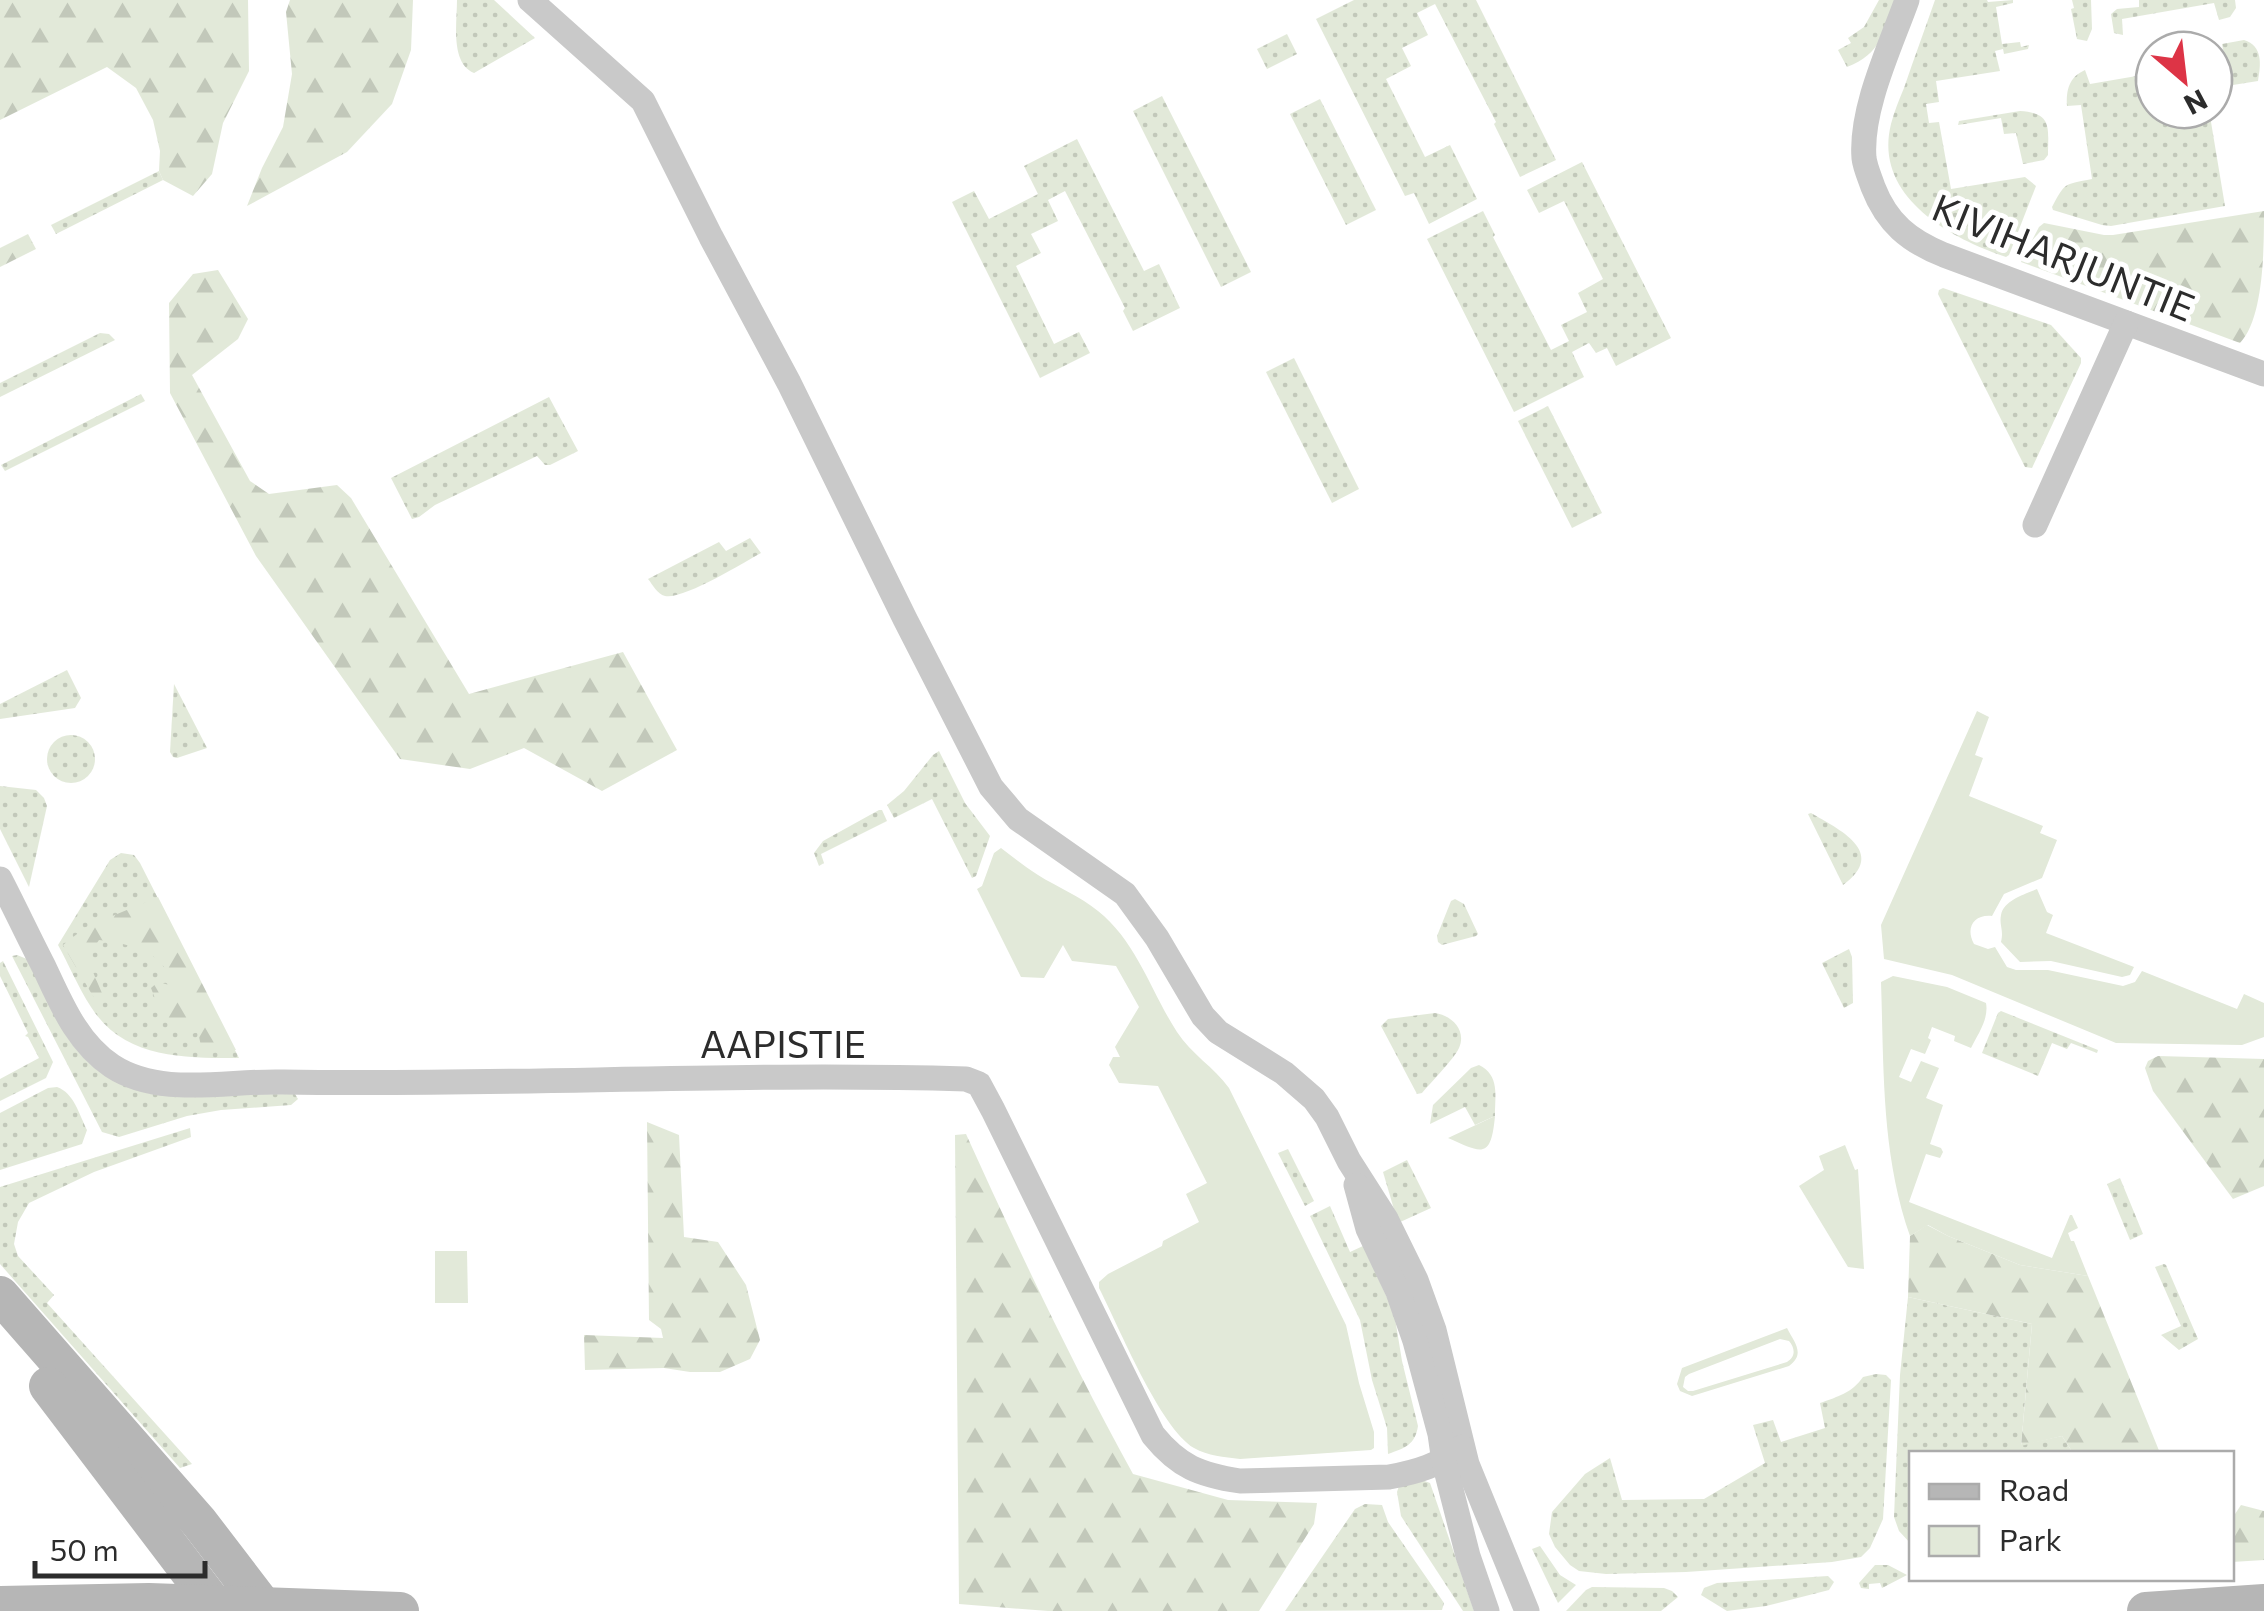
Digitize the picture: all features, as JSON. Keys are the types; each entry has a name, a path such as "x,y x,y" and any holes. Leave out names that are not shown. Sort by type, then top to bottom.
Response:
{"main road":[{"path":"0,1295 200,1522 265,1608"},
{"path":"0,1326 216,1607"},
{"path":"2146,1611 2264,1603"},
{"path":"0,1605 400,1611"}],"street":[{"name":"KIVIHARJUNTIE","path":"1907,0 1869,105 1864,159 1883,211 1898,228 1919,245 2264,374"},
{"path":"540,9 643,101 991,787 1018,819 1124,894 1157,938 1203,1016 1218,1032 1284,1072 1314,1099 1327,1118 1386,1218 1416,1280 1434,1330 1458,1458 1468,1556 1487,1611"},
{"path":"2035,525 2126,324"},
{"name":"AAPISTIE","path":"0,879 87,1046 112,1066 143,1080 178,1085 271,1081 966,1079 978,1084 993,1110 1153,1435 1181,1464 1216,1478 1240,1480 1388,1477 1458,1458"},
{"path":"1458,1458 1527,1611"}],"green space":[{"path":"0,0 248,0 249,71 223,123 212,174 193,196 163,180 153,120 136,88 107,67 0,120"},
{"path":"290,0 413,0 411,50 392,104 347,152 247,206 283,127 292,74 286,12"},
{"path":"457,0 494,0 535,38 474,73 466,68 458,52"},
{"path":"1354,0 1476,0 1556,160 1520,177 1435,4 1417,13 1428,35 1402,48 1411,66 1386,79 1425,157 1450,145 1477,199 1429,224 1414,193 1405,196 1316,19"},
{"path":"1879,0 1896,0 1884,32 1867,56 1847,67 1838,50 1851,43 1848,38 1864,27"},
{"path":"1935,0 2013,0 1996,7 2002,44 2029,45 2028,49 2004,54 2003,49 1995,51 2000,71 1936,81 1939,102 1926,104 1929,123 1939,122 1951,189 2025,177 2036,186 2006,257 1940,226 1904,193 1893,172 1888,150 1891,124"},
{"path":"2072,0 2091,0 2092,29 2087,41 2077,39"},
{"path":"2139,0 2235,0 2236,8 2230,17 2219,20 2214,3 2122,19 2123,35 2114,33 2111,14 2117,9 2139,7"},
{"path":"1287,34 1297,54 1267,69 1257,49"},
{"path":"2244,40 2258,51 2258,81 2234,85 2234,42"},
{"path":"2085,70 2090,84 2134,76 2134,130 2212,130 2225,206 2111,226 2053,210 2063,188 2092,179 2081,105 2067,106 2075,76"},
{"path":"1162,96 1251,272 1221,287 1133,111"},
{"path":"1320,99 1376,210 1346,225 1290,114"},
{"path":"2020,111 2038,115 2046,124 2048,155 2044,160 2023,164 2016,133 2004,134 2001,118 1958,125 1959,121"},
{"path":"1077,139 1144,271 1159,264 1180,308 1133,331 1065,191 1048,200 1058,221 1031,234 1041,253 1016,266 1054,344 1079,332 1090,353 1040,378 952,202 974,191 989,219 1038,194 1024,166"},
{"path":"1582,162 1671,338 1616,366 1607,348 1596,353 1589,343 1572,352 1584,377 1514,412 1427,239 1483,211 1551,350 1569,341 1561,325 1587,312 1578,293 1603,279 1564,201 1539,213 1527,190"},
{"path":"159,171 163,180 56,234 51,225"},
{"path":"2264,211 2258,300 2248,332 2240,343 2021,262 2044,223 2113,235"},
{"path":"28,234 36,249 0,267 0,248"},
{"path":"218,270 248,319 238,339 192,375 250,481 269,494 337,485 351,498 469,694 623,652 677,750 602,791 524,748 470,769 400,759 256,556 170,393 169,303 193,274"},
{"path":"1943,288 2051,325 2081,358 2032,468 2025,467 1938,294"},
{"path":"100,333 115,340 0,397 0,383"},
{"path":"1294,358 1359,489 1332,503 1266,372"},
{"path":"141,394 145,401 5,471 1,465"},
{"path":"549,397 578,451 550,465 537,456 412,519 391,478"},
{"path":"1548,406 1602,513 1572,528 1518,421"},
{"path":"750,538 761,553 685,592 665,596 648,579 719,542 726,551"},
{"path":"67,670 81,698 75,708 0,719 0,704"},
{"path":"174,684 207,748 177,758 170,752"},
{"path":"1977,711 1989,717 1975,755 1983,758 1969,796 2043,826 2040,833 2057,840 2042,878 2004,894 1992,916 1980,917 1973,923 1970,933 1974,944 1995,947 2007,967 2016,970 2048,970 2123,986 2135,982 2142,971 2237,1009 2244,994 2264,1003 2264,1037 2242,1045 2116,1043 1952,975 1884,959 1881,925"},
{"path":"71,735 88,742 95,759 88,776 71,783 54,776 47,759 54,742"},
{"path":"939,751 965,803 990,836 972,878 932,799 894,818 887,805"},
{"path":"0,786 36,790 47,806 29,887 0,829"},
{"path":"879,810 887,821 821,854 824,863 819,866 814,853 823,841"},
{"path":"1808,814 1845,834 1860,852 1856,873 1843,885"},
{"path":"1001,848 1112,923 1133,952 1177,1032 1229,1088 1346,1325 1374,1432 1371,1450 1240,1459 1210,1454 1181,1437 1154,1399 1099,1282 1199,1222 1186,1194 1207,1183 1158,1086 1119,1083 1109,1065 1113,1057 1120,1057 1115,1047 1139,1007 1116,966 1072,961 1063,945 1044,978 1021,977 977,889 982,886 994,853"},
{"path":"121,853 134,855 140,863 239,1058 177,1056 138,1046 105,1024 86,999 58,945 110,860"},
{"path":"2037,889 2047,912 2053,915 2046,933 2134,967 2130,975 2122,977 2051,961 2020,962 2001,942 2001,915 2010,902"},
{"path":"158,897 236,1050 206,1053 198,1032 182,1037 157,1004 151,988 158,982 173,986 169,974 145,951 99,940 87,958 104,998 97,1003 63,945 86,927"},
{"path":"1455,899 1464,904 1478,934 1442,945 1437,936"},
{"path":"1849,949 1853,1003 1844,1008 1822,963"},
{"path":"12,956 27,959 74,1046 107,1077 158,1095 295,1094 298,1099 291,1105 187,1116 119,1137 102,1132"},
{"path":"3,961 53,1062 46,1078 0,1101 0,1079 39,1058 25,1036 28,1033 0,976"},
{"path":"1893,976 1947,987 1986,1003 1987,1009 1971,1048 1932,1027 1925,1054 1911,1049 1899,1077 1911,1082 1921,1061 1939,1068 1926,1098 1943,1105 1930,1144 1943,1152 1940,1158 1926,1154 1909,1202 2052,1258 2072,1215 2078,1228 2068,1233 2088,1276 2020,1265 1928,1225 1910,1236 1894,1174 1886,1110 1881,982"},
{"path":"2001,1011 2098,1050 2097,1053 2071,1043 2067,1049 2052,1043 2038,1076 1982,1053"},
{"path":"1435,1013 1456,1024 1461,1041 1447,1064 1417,1094 1381,1026 1388,1019"},
{"path":"2158,1056 2264,1059 2264,1186 2233,1199 2153,1091 2145,1068 2148,1061"},
{"path":"1479,1065 1493,1080 1495,1116 1475,1125 1465,1107 1430,1124 1433,1105"},
{"path":"57,1087 72,1099 87,1130 82,1144 0,1170 0,1113"},
{"path":"1495,1116 1491,1140 1483,1149 1448,1138"},
{"path":"647,1122 679,1135 684,1237 718,1242 746,1285 760,1340 750,1359 720,1372 664,1368 585,1370 584,1335 663,1338 661,1329 649,1320"},
{"path":"190,1128 191,1137 94,1172 29,1203 18,1222 14,1244 18,1256 54,1295 47,1303 192,1464 180,1468 0,1264 0,1187"},
{"path":"966,1134 1046,1306 1133,1474 1228,1500 1317,1503 1314,1524 1259,1611 1048,1611 959,1604 955,1135"},
{"path":"1845,1145 1855,1170 1858,1169 1864,1269 1848,1267 1799,1186 1824,1170 1819,1156"},
{"path":"1288,1149 1314,1201 1305,1206 1278,1153"},
{"path":"1407,1160 1431,1208 1398,1223 1383,1172"},
{"path":"2120,1178 2143,1234 2130,1240 2107,1184"},
{"path":"1330,1206 1350,1252 1363,1246 1394,1312 1418,1426 1408,1445 1388,1454 1387,1428 1360,1320 1310,1216"},
{"path":"1927,1225 2020,1265 2088,1276 2159,1451 2072,1451 2062,1436 2021,1446 2032,1324 1908,1297 1910,1236"},
{"path":"435,1251 467,1251 468,1303 435,1303"},
{"path":"2164,1264 2198,1339 2179,1350 2161,1335 2181,1326 2155,1267"},
{"path":"1908,1297 2032,1324 2021,1445 2062,1436 2072,1451 1909,1451 1909,1542 1894,1517 1900,1375"},
{"path":"1787,1328 1798,1352 1789,1366 1692,1396 1680,1391 1677,1384 1682,1368","holes":["1780,1339 1789,1341 1794,1352 1787,1362 1693,1391 1683,1387 1689,1374"]},
{"path":"1876,1374 1891,1380 1883,1519 1870,1548 1861,1557 1686,1572 1606,1574 1579,1571 1555,1547 1549,1534 1552,1512 1585,1474 1610,1458 1622,1500 1704,1499 1765,1463 1753,1425 1773,1420 1781,1442 1825,1428 1820,1403 1849,1391 1863,1377"},
{"path":"1419,1479 1430,1483 1474,1611 1463,1611 1401,1516 1397,1492 1400,1483"},
{"path":"1365,1504 1382,1505 1388,1522 1444,1603 1442,1610 1285,1611 1355,1509"},
{"path":"2241,1505 2264,1511 2264,1560 2234,1562 2235,1514"},
{"path":"1540,1546 1560,1575 1576,1585 1558,1603 1532,1549"},
{"path":"1875,1565 1888,1565 1907,1575 1882,1588 1880,1583 1869,1584 1869,1589 1861,1588 1859,1583"},
{"path":"1828,1576 1834,1582 1829,1590 1766,1606 1727,1611 1701,1595 1704,1588 1717,1583"},
{"path":"1592,1587 1664,1588 1678,1597 1661,1611 1566,1611"}]}
